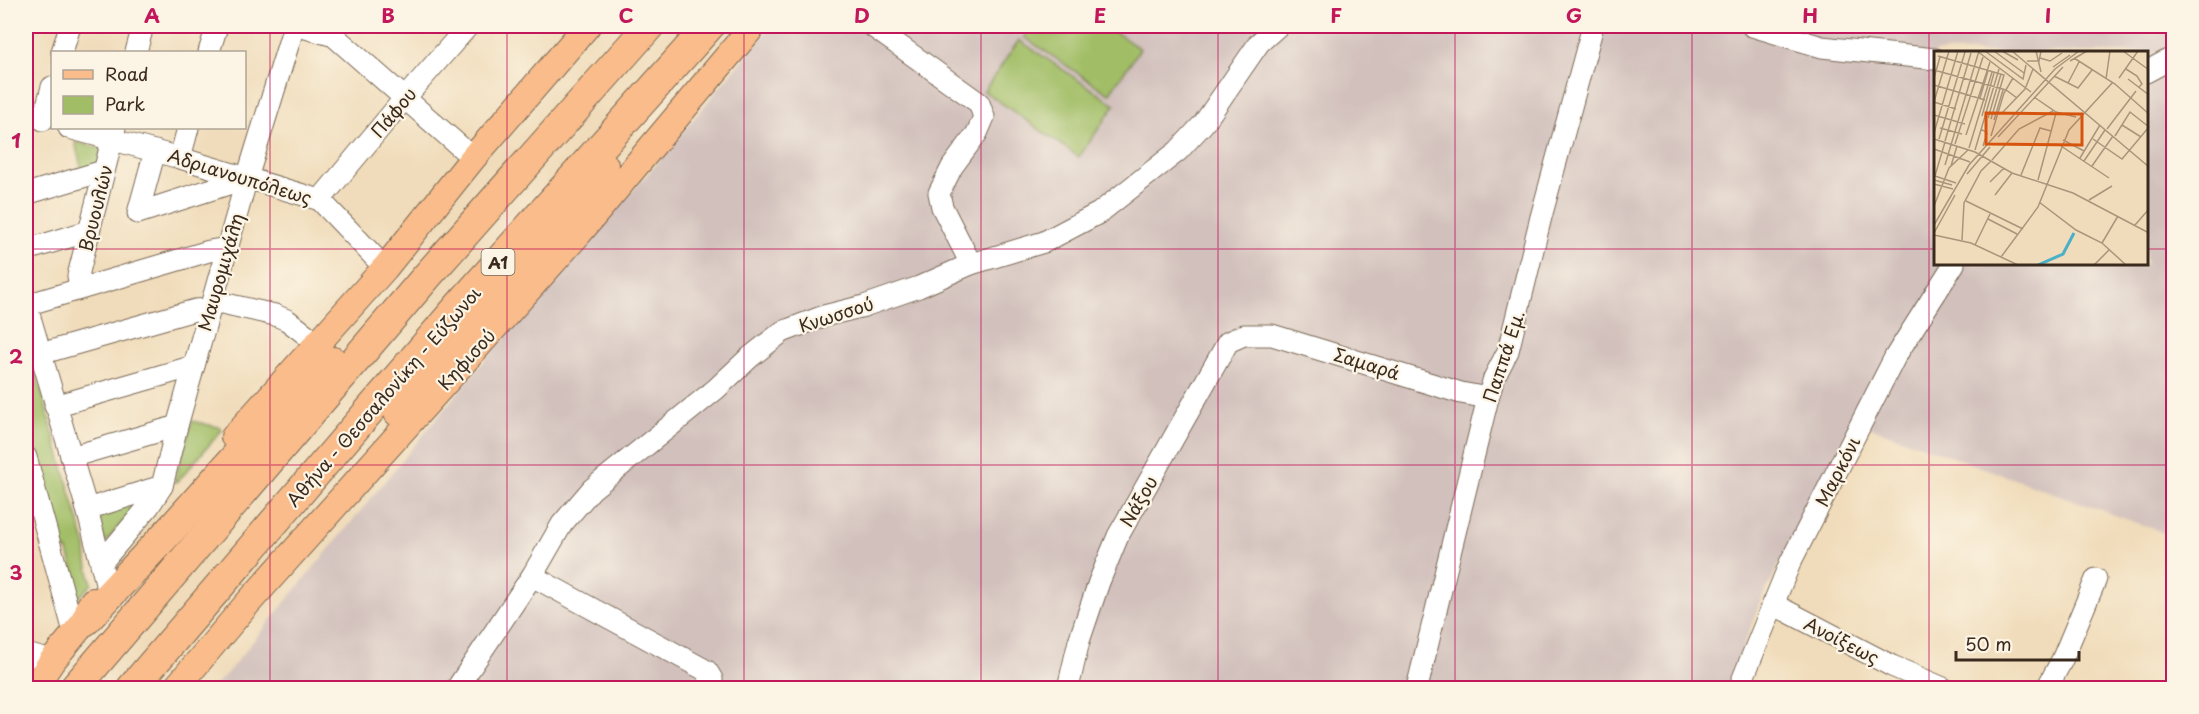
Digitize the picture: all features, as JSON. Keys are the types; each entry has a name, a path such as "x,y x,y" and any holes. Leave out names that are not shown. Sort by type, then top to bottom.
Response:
{"highway":[{"name":"Α1","path":"75,688 428,275 650,26"},
{"name":"Αθήνα - Θεσσαλονίκη - Εύζωνοι","path":"132,688 467,296 709,26"},
{"path":"80,626 176,524 266,423 428,275"},
{"path":"333,454 424,378"}],"main road":[{"path":"34,688 80,626 104,572 386,268 473,158 587,26"},
{"path":"247,604 424,378 662,98 719,26"},
{"name":"Κηφισού","path":"176,688 247,604 580,232 753,26"}],"street":[{"path":"62,51 70,26"},
{"path":"136,51 143,26"},
{"path":"209,51 216,26"},
{"name":"Μαυρομιχάλη","path":"104,572 162,486 247,178 294,26"},
{"path":"298,26 340,31 404,99 473,158"},
{"name":"Πάφου","path":"320,200 468,26"},
{"path":"872,26 980,103 984,117 977,133 952,167 939,193 942,207 971,264"},
{"name":"Κνωσσού","path":"457,688 532,576 562,524 592,489 716,390 749,358 782,332 824,316 864,306 919,287 971,264 1044,243 1099,213 1178,151 1204,123 1259,43 1278,26"},
{"name":"Παππά Εμ.","path":"1417,688 1488,398 1494,378 1508,351 1541,217 1593,26"},
{"path":"1752,26 1822,47 1934,59"},
{"path":"2148,71 2174,57"},
{"path":"40,119 51,90"},
{"name":"Αδριανουπόλεως","path":"76,129 114,134 155,151 320,200 386,268"},
{"path":"180,158 188,129"},
{"name":"Βρυουλών","path":"80,288 78,276 114,134"},
{"path":"155,151 138,213 247,178"},
{"path":"26,194 103,171"},
{"path":"26,250 89,231"},
{"path":"104,572 26,304 209,250 227,248"},
{"name":"Μαρκόνι","path":"1739,688 1790,563 1895,357 1953,266"},
{"path":"40,354 212,305 275,315 287,320 317,343"},
{"name":"Σαμαρά","path":"1244,334 1272,335 1461,393 1488,398"},
{"name":"Νάξου","path":"1068,688 1083,630 1118,536 1228,342 1244,334"},
{"path":"55,406 194,366"},
{"path":"71,457 177,426"},
{"path":"26,459 80,626"},
{"path":"87,508 162,486"},
{"path":"532,576 707,671 712,679 706,688"},
{"path":"2048,688 2097,579"},
{"name":"Ανοίξεως","path":"1773,604 1892,666 1943,688"},
{"path":"26,654 52,661"}],"shaded area":[{"path":"771,26 2173,26 2173,536 1853,421 1759,604 1728,688 212,688 227,673 479,367 649,172"}],"green space":[{"path":"1032,26 1106,26 1140,49 1109,94 1024,37"},
{"path":"1019,40 1115,105 1079,157 984,91"},
{"path":"75,142 101,148 99,166 82,171"},
{"path":"26,339 86,547 92,584 71,605 64,581 75,577 68,551 63,548 26,418"},
{"path":"192,421 222,430 178,481 174,482"},
{"path":"144,496 105,543 97,511"}]}
